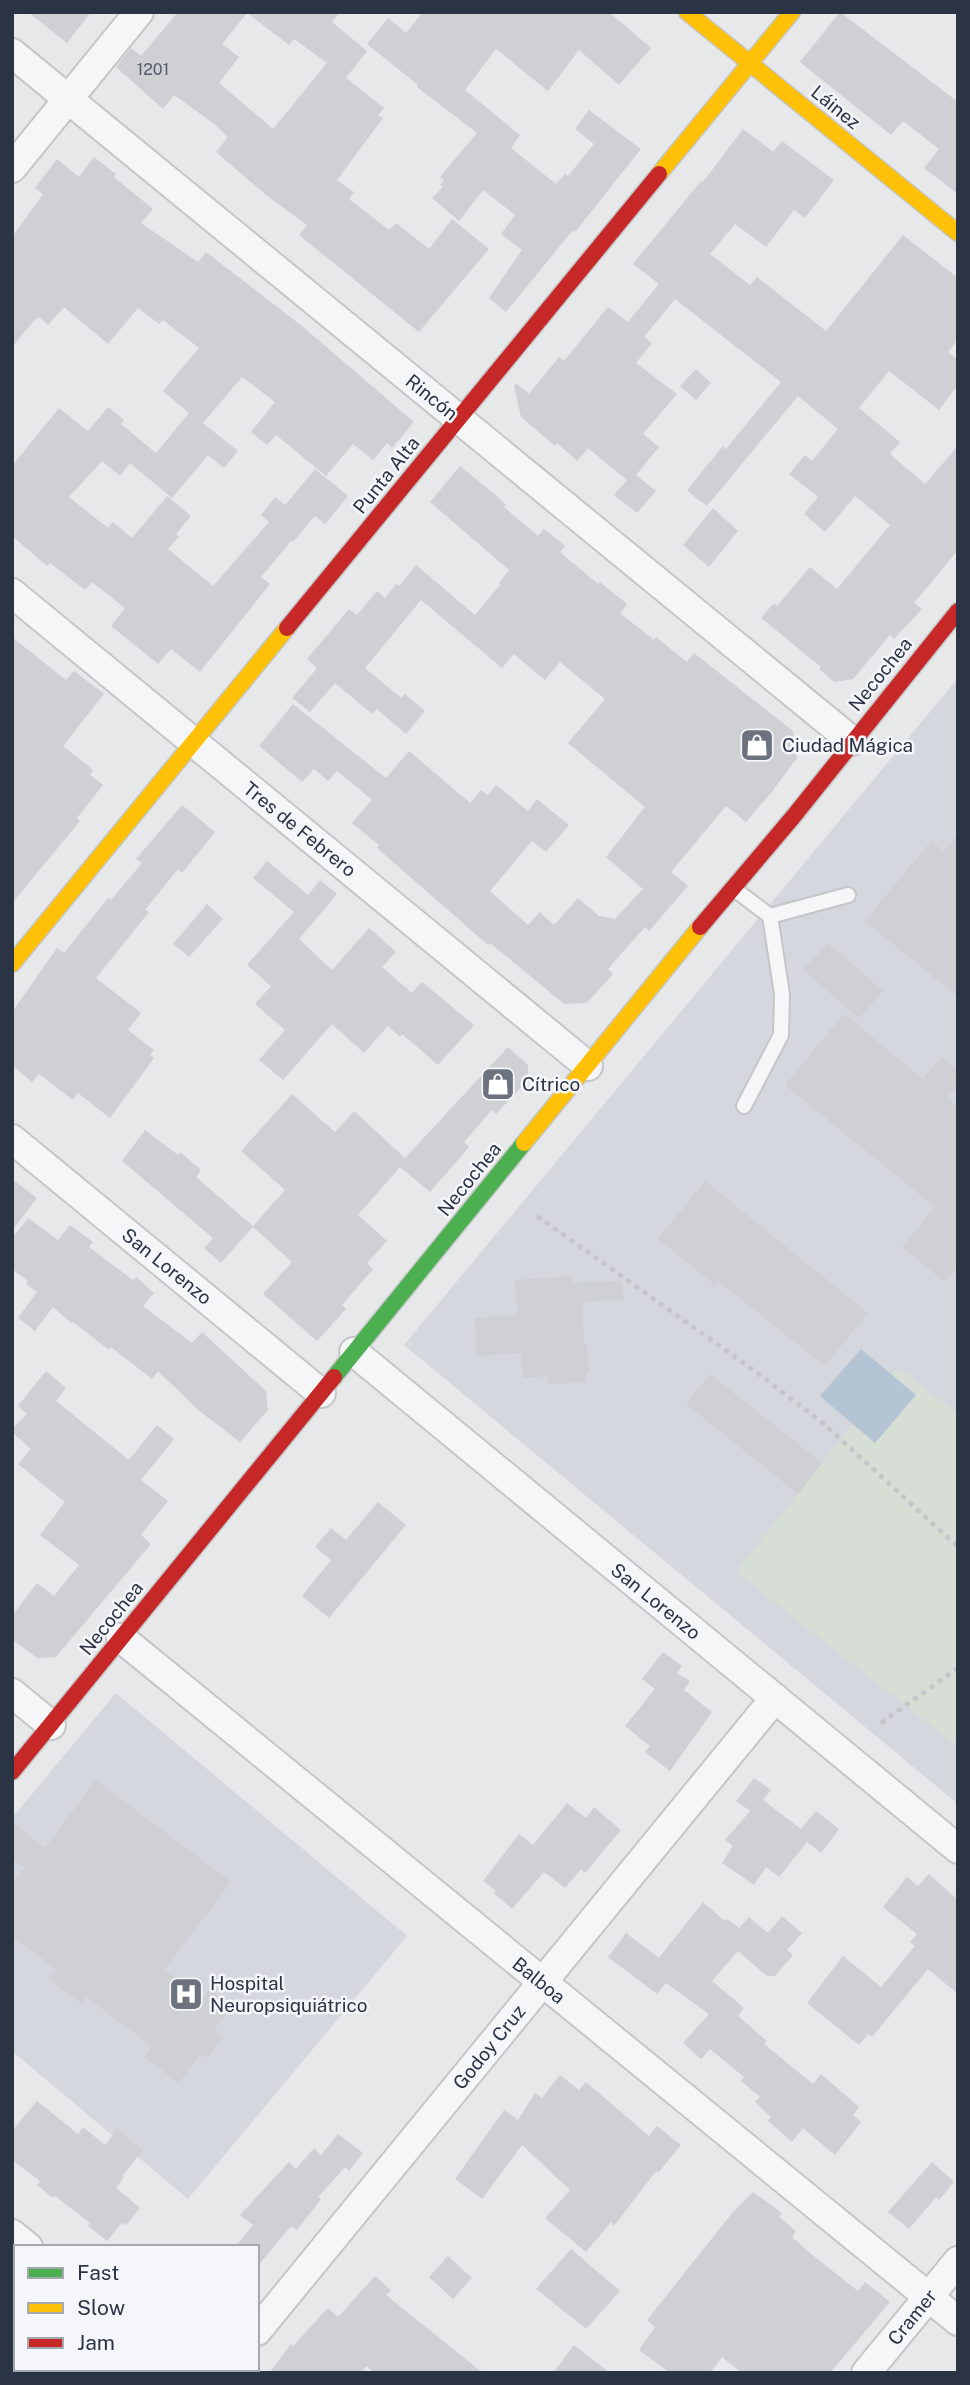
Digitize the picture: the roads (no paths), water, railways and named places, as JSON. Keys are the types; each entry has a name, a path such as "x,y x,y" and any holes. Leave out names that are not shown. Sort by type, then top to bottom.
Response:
{"main road":[{"name":"Láinez","path":"687,12 958,233"},
{"name":"Punta Alta","path":"12,964 792,12"},
{"name":"Necochea","path":"12,1772 732,888 793,817 958,611"}],"street":[{"path":"12,167 139,12"},
{"name":"Rincón","path":"12,54 852,741"},
{"name":"Tres de Febrero","path":"12,593 588,1066"},
{"name":"San Lorenzo","path":"12,1139 321,1393"},
{"name":"San Lorenzo","path":"354,1352 958,1849"},
{"name":"Balboa","path":"121,1638 958,2321"},
{"path":"12,1693 51,1725"},
{"name":"Godoy Cruz","path":"259,2330 775,1698"},
{"name":"Cramer","path":"866,2373 958,2261"}],"lane":[{"path":"732,888 770,916 782,994 781,1035 744,1106"},
{"path":"770,916 848,895"}],"water":[{"path":"861,1349 916,1395 875,1443 820,1396"}],"place":[{"name":"Ciudad Mágica","path":"757,745"},
{"name":"Cítrico","path":"498,1084"},
{"name":"Hospital Neuropsiquiátrico","path":"186,1994"}]}
